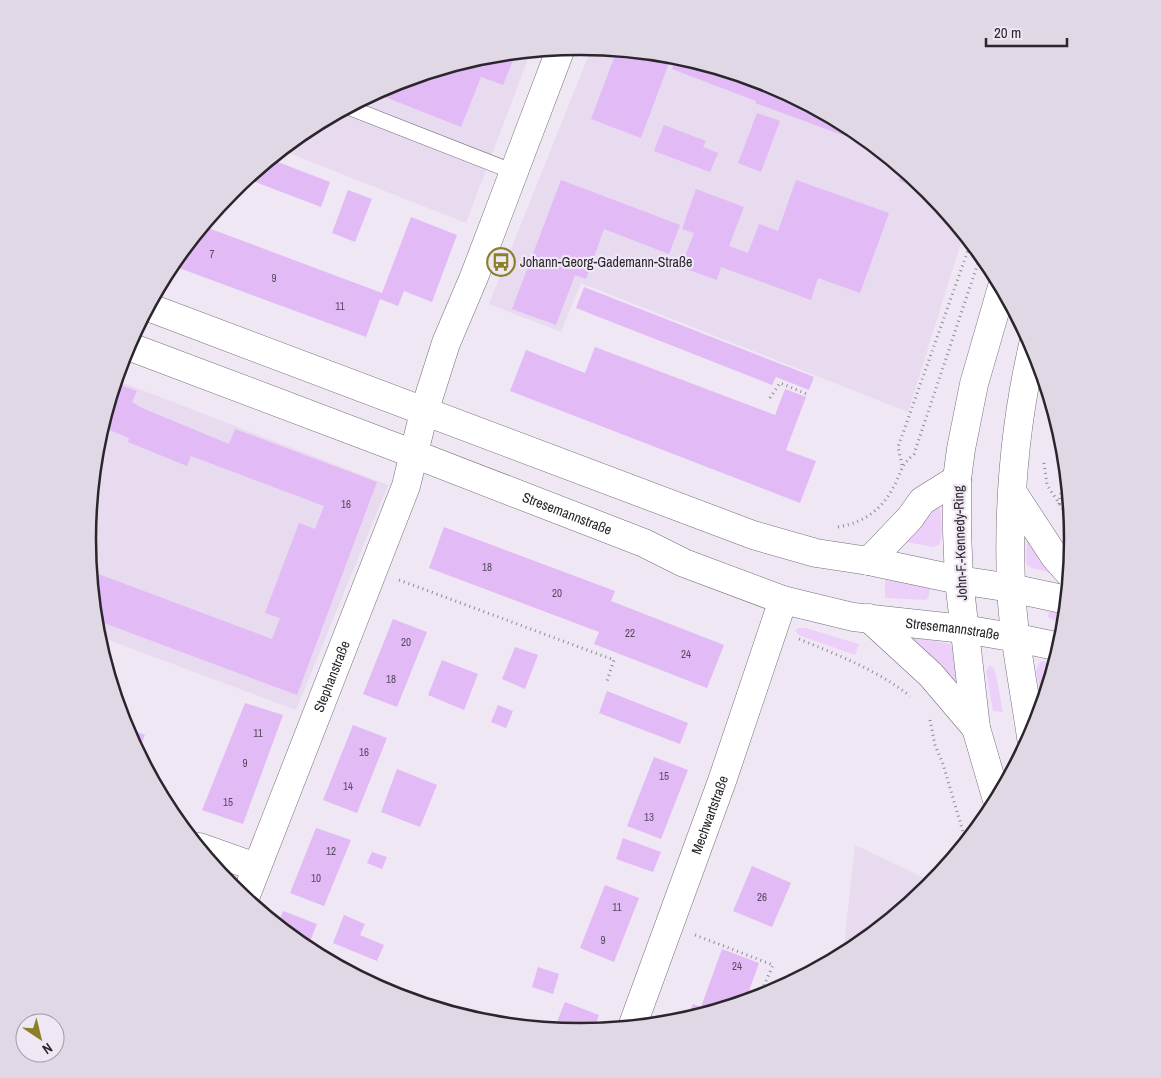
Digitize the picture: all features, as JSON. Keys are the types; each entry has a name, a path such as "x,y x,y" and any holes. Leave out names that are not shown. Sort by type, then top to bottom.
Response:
{"street":[{"path":"414,454 424,412 446,343 474,277 558,56"},
{"name":"John-F.-Kennedy-Ring","path":"994,790 976,728 964,629 959,580 957,479 974,384 999,296"},
{"path":"154,309 753,535 816,553 869,561 1060,599"},
{"path":"199,373 214,332"},
{"name":"Stresemannstraße","path":"135,349 644,543 780,612 869,618 964,629 1052,645"},
{"path":"1029,722 1016,638 1011,588 1013,493 1020,418 1030,360"},
{"name":"Stephanstraße","path":"248,890 406,486 414,454"},
{"path":"869,561 910,518 922,501 957,479"},
{"path":"1013,493 1055,557 1063,566"},
{"name":"Mechwartstraße","path":"635,1020 722,781 780,612"},
{"path":"869,618 931,676 976,728"},
{"path":"211,851 256,867"}],"lane":[{"path":"356,110 514,172"}],"path":[{"path":"902,466 898,447 968,250"},
{"path":"868,517 883,503 897,480 902,466 914,454 978,263"},
{"path":"770,398 780,383 807,394"},
{"path":"1042,455 1047,485 1063,510"},
{"path":"1059,504 1061,491"},
{"path":"373,570 614,660 607,681"},
{"path":"780,612 788,635 868,668 894,683 916,701"},
{"path":"926,713 930,720 935,745 943,764 964,834"},
{"path":"669,926 773,965 763,987"}],"shaded area":[{"path":"589,55 644,59 706,71 766,92 795,105 849,137 900,175 923,197 961,241 908,412 581,283 561,332 489,304"},
{"path":"528,58 466,223 289,153 338,120 395,92 455,71"},
{"path":"122,382 388,485 296,710 107,640 101,602 96,539 101,476 106,445"},
{"path":"939,506 942,526 939,545 933,547 906,542 927,507"},
{"path":"1027,535 1053,572 1050,573 1029,567 1026,563"},
{"path":"885,575 930,587 929,597 926,600 885,598"},
{"path":"1049,612 1058,613 1057,621 1047,617"},
{"path":"798,628 806,628 859,644 855,655 801,636 795,631"},
{"path":"903,635 950,644 956,679 951,681"},
{"path":"1043,661 1048,662 1040,691 1036,671 1039,663"},
{"path":"990,665 995,670 1003,712 993,711 986,671"},
{"path":"855,845 925,878 900,903 844,944"}],"building":[{"path":"615,56 669,63 641,138 591,119"},
{"path":"513,60 503,85 481,77 461,127 384,97 455,71"},
{"path":"669,63 706,71 766,92 823,120 850,138 755,103 756,101 672,69 673,65"},
{"path":"757,113 780,121 761,172 738,163"},
{"path":"664,125 706,141 703,147 718,153 710,172 654,151"},
{"path":"277,162 330,182 321,207 254,182"},
{"path":"901,176 911,185 899,181"},
{"path":"561,180 680,225 669,254 604,229 586,279 575,275 556,325 512,309"},
{"path":"796,180 889,213 860,293 818,278 811,300 721,267 717,280 681,267 694,233 682,229 696,189 744,207 729,246 748,253 759,224 778,231"},
{"path":"348,190 372,199 355,242 332,233"},
{"path":"411,217 457,235 432,302 404,291 398,306 380,299 366,337 179,268 210,229 382,293"},
{"path":"584,287 814,377 809,390 776,377 772,385 576,308"},
{"path":"595,347 775,415 785,389 806,397 786,450 816,461 800,503 510,391 526,350 585,373"},
{"path":"121,385 137,391 132,402 142,408 229,444 235,429 377,482 297,695 104,623 98,574 272,639 280,618 265,613 299,523 315,529 324,506 191,456 187,466 128,442 129,438 109,430"},
{"path":"444,527 615,591 611,601 724,645 707,688 594,644 599,632 429,568"},
{"path":"393,619 427,632 397,707 363,694"},
{"path":"515,647 538,655 525,689 502,679"},
{"path":"442,660 478,674 464,710 428,695"},
{"path":"607,691 688,723 680,744 599,713"},
{"path":"245,703 283,715 243,824 202,810"},
{"path":"498,705 513,711 506,728 491,722"},
{"path":"353,725 387,738 357,813 323,800"},
{"path":"136,732 145,735 142,743"},
{"path":"654,757 688,770 661,839 627,826"},
{"path":"397,769 437,785 420,827 381,812"},
{"path":"316,828 351,840 324,906 290,893"},
{"path":"623,838 661,852 653,872 616,859"},
{"path":"372,852 387,857 382,869 367,863"},
{"path":"752,866 791,883 772,927 733,911"},
{"path":"605,885 639,898 614,962 580,948"},
{"path":"283,911 317,924 311,940 286,923 280,918"},
{"path":"344,915 365,924 360,935 384,945 377,961 333,943"},
{"path":"722,949 759,963 748,992 690,1011 693,1004 701,1007"},
{"path":"538,967 559,974 553,994 532,987"},
{"path":"565,1002 599,1015 596,1022 557,1022"}],"place":[{"name":"Johann-Georg-Gademann-Straße","path":"501,262"}]}
